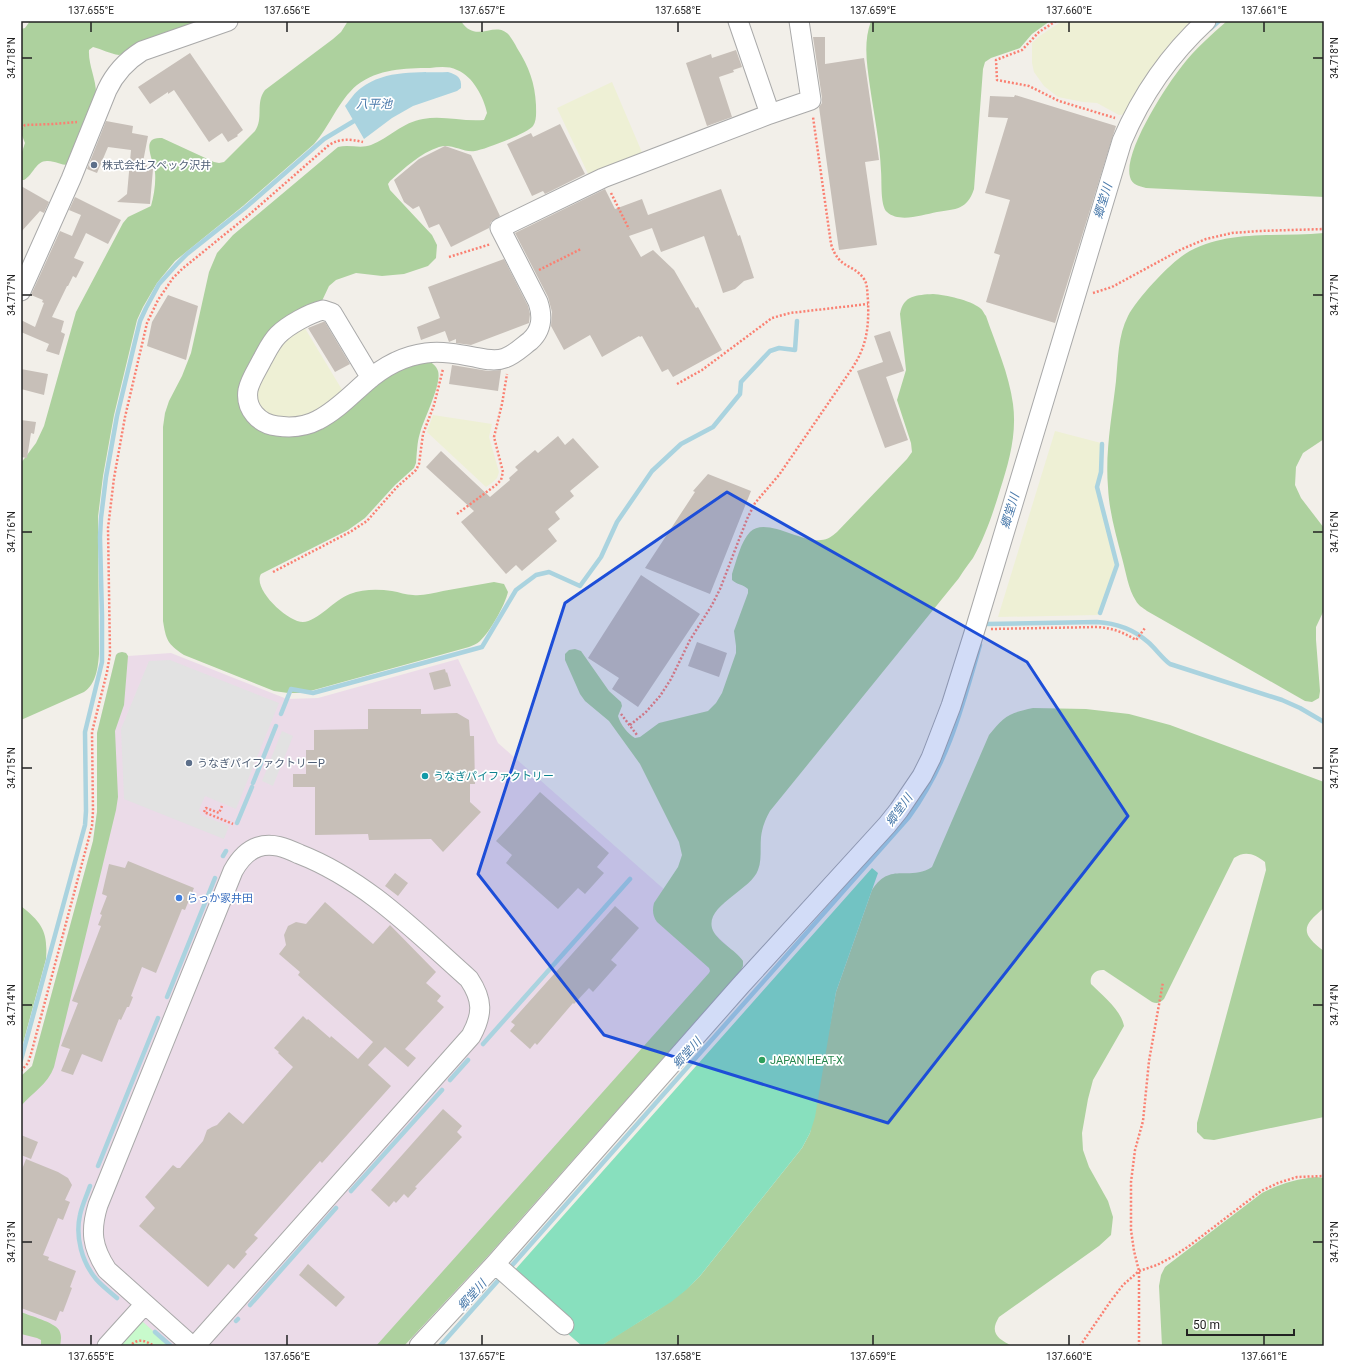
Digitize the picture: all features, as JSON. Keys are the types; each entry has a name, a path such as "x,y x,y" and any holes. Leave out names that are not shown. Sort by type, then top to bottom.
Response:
{"street":[{"path":"22,287 71,179 111,82 119,70 130,59 142,51 228,21"},
{"path":"738,21 770,114"},
{"path":"371,378 332,313 323,310 286,328 272,341 251,380 248,390 248,400 256,417 264,423 285,427 296,427 307,425 328,415 384,368 405,358 428,353 446,353 496,360 506,358 514,354 532,339 538,331 541,322 541,312 538,302 500,228 604,178 770,114 811,100 799,21"},
{"path":"419,1346 501,1270 746,981 900,810 922,776 941,732 974,633 1120,148 1130,122 1142,99 1172,56 1206,21"},
{"path":"272,845 286,848 311,858 360,885 382,902 469,979 476,989 480,1001 480,1013 477,1025 471,1036 194,1346 107,1270 99,1258 95,1246 93,1232 94,1218 233,871 239,860 248,852 259,847 272,845"},
{"path":"501,1270 564,1325"},
{"path":"108,1346 145,1304"}],"path":[{"path":"1056,21 1034,37 1022,50 996,60 997,80 1029,86 1059,101 1130,122"},
{"path":"630,725 646,712 660,696 671,679 690,640 712,605 720,589 747,519 755,503 779,475 858,359 864,347 869,321 867,287 865,280 860,274 837,258 831,244 811,100"},
{"path":"21,129 25,125 84,121 93,124"},
{"path":"21,1070 28,1063 31,1054 92,826 92,732 110,654 108,518 125,418 147,323 162,294 182,269 250,214 329,145 343,139 363,142"},
{"path":"604,178 629,229"},
{"path":"1091,293 1098,293 1112,287 1182,249 1206,239 1232,233 1324,229"},
{"path":"449,257 506,239"},
{"path":"525,276 581,249"},
{"path":"677,384 702,370 772,318 790,313 868,304"},
{"path":"273,572 350,532 367,521 397,487 416,470 419,464 423,434 442,379 446,353"},
{"path":"457,514 501,480 503,472 494,437 502,404 507,373 508,365 506,358"},
{"path":"989,629 1097,627 1117,630 1136,640 1145,628"},
{"path":"621,714 637,735"},
{"path":"222,806 219,813 206,808 204,812 233,824"},
{"path":"1139,1346 1139,1271 1131,1230 1131,1182 1135,1150 1143,1121 1149,1061 1163,982"},
{"path":"1080,1346 1123,1285 1139,1271 1157,1265 1179,1253 1261,1191 1278,1183 1297,1177 1324,1176"},
{"path":"131,1346 140,1340 154,1346"}],"highlighted area":[{"path":"727,492 1027,662 1128,816 888,1123 604,1035 478,874 565,603"}],"shaded area":[{"path":"122,652 126,653 128,656 171,653 287,699 318,698 458,659 498,743 717,936 743,961 741,970 487,1257 404,1346 21,1346 21,1076 32,1066 93,841 97,812 97,733 116,655"},
{"name":"うなぎパイファクトリーP","path":"170,660 279,703 236,809 205,796 199,810 201,815 229,826 224,839 124,799 121,729 149,661"},
{"name":"うなぎパイファクトリーP","path":"282,731 293,736 273,786 262,781"}],"green space":[{"path":"30,21 205,21 119,55 93,47 89,50 96,96 68,165 44,161 38,165 24,180 21,180 21,155 25,143 21,133 21,29 25,28"},
{"path":"348,21 461,21 467,28 473,31 479,32 498,29 504,31 509,35 531,75 535,97 536,119 533,126 523,133 480,150 466,151 448,146 439,147 425,153 413,161 390,181 388,184 390,190 432,235 437,245 436,258 428,266 404,274 382,276 356,273 336,280 329,286 321,303 284,323 242,390 285,432 387,372 427,360 436,367 439,377 419,436 416,463 414,468 395,485 365,518 348,530 261,574 260,580 262,588 266,596 281,611 297,621 303,622 314,618 338,600 355,592 365,590 387,590 408,595 420,595 494,582 504,584 508,592 504,604 497,618 484,637 478,643 469,647 303,693 274,691 184,655 174,648 166,637 163,621 163,427 169,401 182,376 191,353 209,272 217,253 233,235 338,147 363,147 371,145 409,123 423,119 438,118 484,120 487,113 480,94 473,82 457,70 440,67 392,70 365,80 350,91 314,144 243,206 175,261 157,283 143,307 137,320 114,415 103,476 98,517 99,654 96,675 91,685 84,692 21,720 21,463 36,443 44,426 76,312 123,223 128,217 151,206 155,172 149,145 155,138 162,138 214,162 224,162 255,131 258,126 260,100 265,90 333,39 341,32"},
{"path":"871,21 1050,21 1032,34 1020,48 991,58 985,62 983,69 974,189 968,201 960,207 904,218 892,215 885,209 882,199 877,129 867,62 866,45"},
{"path":"1062,21 1198,21 1128,114 1119,115 1097,103 1058,97 1044,86 1034,72 1032,63 1032,43"},
{"path":"1227,21 1324,21 1324,197 1146,188 1132,182 1130,177 1130,166 1133,152 1139,136 1157,103 1175,75 1187,60 1203,42"},
{"path":"612,82 644,157 590,178 557,108"},
{"path":"1324,233 1324,439 1303,453 1296,467 1295,485 1301,498 1324,528 1324,610 1316,627 1320,691 1319,698 1312,702 1305,701 1147,611 1138,604 1129,586 1113,523 1109,496 1107,461 1122,331 1132,309 1170,266 1185,254 1218,240 1235,237"},
{"path":"933,294 964,300 976,305 982,310 986,316 1002,360 1013,404 1014,426 1009,458 992,516 973,558 959,578 770,811 762,830 758,870 747,884 722,905 712,920 712,928 714,933 743,961 741,970 487,1257 404,1346 376,1346 710,971 709,968 657,922 655,918 653,911 654,903 678,867 682,855 679,842 640,764 609,721 585,701 580,694 565,660 565,654 569,650 575,649 581,651 609,691 621,702 622,706 618,716 619,719 630,734 635,738 640,737 659,723 708,711 716,703 722,693 736,653 734,631 748,593 748,589 732,580 732,574 739,552 750,532 757,528 765,527 774,528 813,540 828,539 837,532 912,452 911,443 897,400 906,370 900,314 904,303 912,297"},
{"path":"303,325 344,393 316,416 275,421 255,407 256,382 277,345"},
{"path":"433,415 492,424 489,437 499,472 497,478 493,482 486,487 427,432"},
{"path":"1055,431 1101,443 1100,472 1096,487 1116,565 1098,615 998,617"},
{"path":"122,652 126,653 128,656 124,705 115,731 118,797 116,810 54,1067 44,1083 21,1106 21,1076 32,1066 93,841 97,812 97,733 116,655"},
{"path":"1033,708 1086,709 1129,714 1170,725 1324,782 1324,908 1311,920 1307,930 1311,939 1324,951 1324,1117 1214,1140 1204,1139 1197,1132 1197,1123 1266,870 1265,862 1261,859 1254,855 1242,854 1234,858 1163,1000 1157,1003 1152,1002 1104,970 1098,970 1092,975 1091,984 1106,998 1119,1014 1124,1026 1093,1080 1082,1133 1083,1150 1089,1167 1108,1201 1113,1217 1111,1235 1099,1246 999,1317 995,1327 996,1335 1012,1346 601,1346 665,1305 689,1287 700,1276 802,1148 810,1133 836,992 872,890 879,881 886,876 900,873 915,873 932,867 989,735 1003,719 1012,714"},
{"name":"JAPAN HEAT-X","path":"872,868 878,873 836,992 815,1117 810,1133 802,1148 700,1276 686,1290 671,1302 601,1346 582,1346 506,1280"},
{"path":"21,906 39,923 45,934 46,959 21,1051"},
{"path":"1316,1177 1324,1178 1324,1346 1162,1346 1159,1286 1161,1275 1165,1267 1262,1193 1288,1182"},
{"path":"21,1312 56,1327 61,1334 60,1346 41,1346 41,1340 21,1334"},
{"path":"143,1322 170,1346 115,1346 135,1323"}],"water":[{"name":"八平池","path":"414,72 448,72 454,74 460,79 461,88 457,91 413,106 392,118 364,139 345,106 359,90 371,82 381,78"}],"building":[{"path":"813,37 825,37 825,64 864,58 879,160 865,162 877,245 839,250 819,107 822,103 822,98"},
{"path":"736,50 742,67 733,70 734,72 719,77 732,117 707,126 686,63 711,54 712,58"},
{"path":"190,53 243,130 237,135 238,136 228,142 222,133 209,142 174,90 168,94 168,92 150,104 138,87"},
{"path":"1015,95 1116,126 1055,323 986,302 1000,255 994,253 1010,200 985,193 1008,118 988,117 990,96 1014,97"},
{"path":"106,121 133,126 132,133 148,136 143,162 147,162 147,169 153,169 150,204 117,202 127,194 131,150 108,147 97,173 87,169"},
{"path":"560,124 585,174 545,194 543,191 532,196 507,144 531,133 533,137"},
{"path":"445,146 471,155 500,216 491,222 489,228 451,247 439,224 429,228 419,206 413,209 404,202 394,180 419,159"},
{"path":"21,186 49,202 44,213 40,211 21,232"},
{"path":"605,189 615,209 642,199 648,215 721,189 738,236 740,235 754,278 744,281 735,289 723,293 704,236 661,252 652,228 629,236 641,257 653,250 674,270 696,308 698,307 722,350 673,377 668,369 662,372 642,336 639,336 602,357 590,335 564,350 551,326 552,312 548,297 515,233"},
{"path":"75,197 121,220 108,244 86,233 74,258 84,262 76,278 73,276 67,286 52,317 64,321 61,332 65,334 59,355 46,351 49,344 21,332 21,320 35,327 44,303 42,302 43,300 31,295 60,231 72,236 81,215 69,210"},
{"path":"504,259 528,306 530,314 529,323 471,345 456,343 456,339 449,342 445,331 421,340 417,327 440,318 428,287"},
{"path":"168,295 198,306 186,360 147,346 152,322"},
{"path":"325,322 350,364 335,372 308,328"},
{"path":"890,331 904,371 886,377 908,440 885,448 857,371 883,362 874,336"},
{"path":"452,365 488,371 501,370 498,391 449,384"},
{"path":"21,369 48,374 44,395 21,389"},
{"path":"21,420 36,422 34,434 31,433 27,458 21,457"},
{"path":"558,436 565,445 573,438 599,467 570,491 574,496 555,512 560,519 548,529 557,541 522,571 516,565 506,574 461,522 474,511 426,467 441,451 490,497 510,480 509,478 518,470 515,467 535,450 538,453"},
{"path":"708,474 751,491 710,594 645,568 695,492 693,491"},
{"path":"641,575 700,614 638,707 612,689 619,678 588,658"},
{"path":"697,642 727,653 719,677 688,666"},
{"path":"445,669 451,686 434,690 429,673"},
{"path":"368,709 421,709 421,714 457,713 469,720 470,736 474,736 475,784 470,784 470,802 481,812 443,852 431,839 369,840 368,834 315,835 315,787 293,787 293,774 306,774 306,750 314,750 314,730 368,729"},
{"path":"540,792 609,853 597,867 604,873 585,894 578,888 558,909 506,863 512,855 496,841"},
{"path":"128,861 194,888 185,910 182,909 156,973 142,967 131,996 133,997 129,1007 127,1007 121,1020 119,1019 102,1062 82,1054 73,1075 61,1071 70,1049 61,1046 78,1003 72,1001 101,926 98,925 102,915 100,914 107,896 102,894 109,864 125,868"},
{"path":"395,873 408,883 398,896 385,886"},
{"path":"325,902 373,944 390,925 436,972 426,983 441,996 437,1001 444,1007 405,1049 416,1058 408,1067 385,1047 368,1065 391,1086 322,1163 320,1161 254,1235 258,1238 245,1252 247,1254 234,1269 228,1264 208,1287 139,1226 155,1208 145,1197 173,1165 180,1168 203,1141 207,1130 217,1125 229,1112 243,1124 293,1067 274,1048 303,1016 330,1038 331,1036 358,1059 373,1042 298,975 300,972 279,954 286,945 284,935 288,926 296,922 306,924"},
{"path":"615,906 639,928 611,960 617,965 593,992 589,988 574,1004 573,1003 537,1045 535,1043 530,1049 510,1031 515,1025 511,1022"},
{"path":"443,1109 462,1126 457,1132 462,1137 415,1187 417,1188 408,1198 404,1194 396,1203 394,1201 389,1207 371,1190"},
{"path":"21,1135 38,1142 31,1159 21,1155"},
{"path":"26,1159 58,1172 68,1178 72,1185 65,1200 70,1202 63,1220 58,1218 43,1255 49,1257 48,1260 76,1271 70,1287 72,1288 63,1312 60,1311 56,1321 21,1308 21,1172"},
{"path":"308,1264 345,1297 336,1307 299,1275"}],"waterway":[{"name":"郷堂川","path":"1210,29 1219,21"},
{"path":"21,1060 85,825 85,732 102,662 101,518 106,477 117,416 140,321 159,284 187,254 245,208 324,139 354,121"},
{"path":"281,714 291,689 313,693 482,647 516,590 536,575 549,572 580,586 601,557 617,522 652,471 681,444 713,427 740,394 741,382 770,351 779,348 795,350 797,321"},
{"path":"1100,613 1117,565 1097,487 1101,472 1102,444"},
{"path":"986,624 1097,622 1118,625 1142,637 1170,664 1282,700 1300,708 1324,722"},
{"name":"郷堂川","path":"508,1270 909,817 923,797 944,755 960,713 980,645"},
{"path":"253,783 276,726"},
{"path":"237,823 252,787"},
{"path":"223,856 226,851"},
{"path":"167,997 215,878"},
{"path":"483,1044 630,879"},
{"path":"98,1166 158,1018"},
{"path":"450,1080 468,1060"},
{"path":"351,1191 442,1090"},
{"path":"90,1186 80,1215 78,1232 81,1249 83,1257 96,1279 103,1287 117,1298"},
{"path":"250,1305 336,1208"},
{"name":"郷堂川","path":"440,1346 503,1275"},
{"path":"155,1332 171,1346"}],"place":[{"name":"株式会社スペック沢井","path":"94,165"},
{"name":"うなぎパイファクトリーP","path":"189,763"},
{"name":"うなぎパイファクトリー","path":"425,776"},
{"name":"らっか家井田","path":"179,898"},
{"name":"JAPAN HEAT-X","path":"762,1060"}]}
